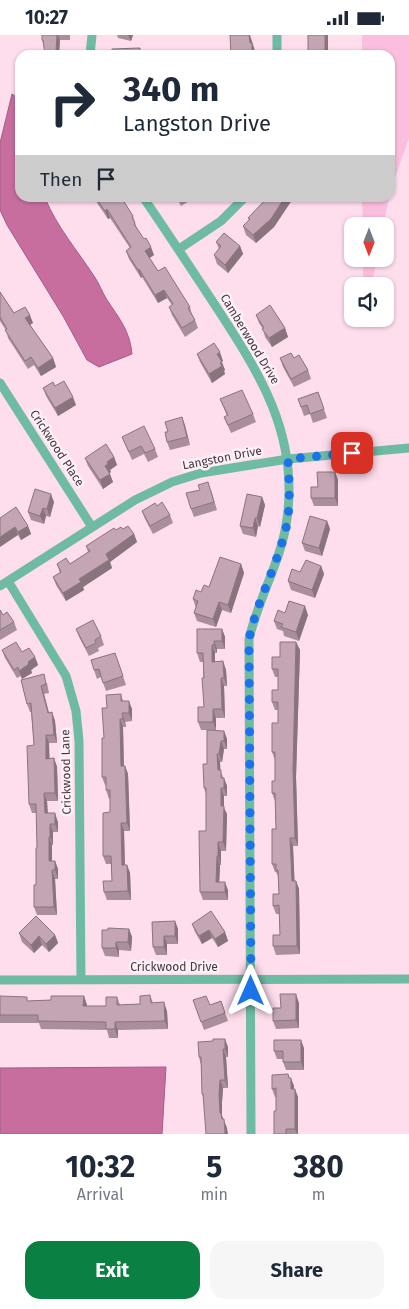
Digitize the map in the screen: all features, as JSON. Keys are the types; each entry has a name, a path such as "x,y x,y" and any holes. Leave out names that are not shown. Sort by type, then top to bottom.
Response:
{"street":[{"path":"90,50 92,35"},
{"path":"277,35 277,50"},
{"name":"Camberwood Drive","path":"146,202 228,325 261,380 280,423 288,459 289,478 286,528 253,622 249,639 251,1134"},
{"path":"179,249 221,221 240,202"},
{"name":"Crickwood Place","path":"0,383 92,527"},
{"name":"Langston Drive","path":"4,583 139,497 172,482 201,473 288,459 409,448"},
{"name":"Crickwood Lane","path":"4,583 66,676 76,711 79,741 81,980"},
{"name":"Crickwood Drive","path":"0,980 409,979"}],"shaded area":[{"path":"362,35 409,35 409,138 395,178 395,50 362,50"},
{"path":"12,94 15,96 15,202 47,202 61,229 96,279 123,325 129,338 132,354 99,367 87,360 0,210 0,143"},
{"path":"362,202 388,202 385,217 363,217"},
{"path":"363,267 375,267 373,277 363,277"},
{"path":"166,1067 162,1134 0,1134 0,1068"}],"building":[{"path":"42,35 57,35 56,50 44,50"},
{"path":"230,35 249,35 252,50 231,50"},
{"path":"308,35 325,35 325,50 308,50"},
{"path":"140,48 140,50 112,50"},
{"path":"99,202 124,202 133,216 134,224 151,247 145,251 158,271 165,267 190,307 188,308 195,320 182,328 169,307 173,304 164,290 155,295 126,251 131,247 107,209 105,211"},
{"path":"263,202 282,202 271,219 253,235 243,226 250,219 248,218"},
{"path":"224,233 240,246 225,265 214,255 221,246 216,242"},
{"path":"0,292 14,313 25,307 30,315 25,318 53,358 38,368 31,357 25,361 5,330 7,329 0,317"},
{"path":"270,305 285,328 269,338 262,329 264,328 256,315"},
{"path":"214,343 220,352 217,354 222,362 220,363 222,366 209,374 197,354"},
{"path":"291,353 294,358 299,355 308,370 291,379 280,358"},
{"path":"64,381 73,397 55,408 43,388 53,382 55,386"},
{"path":"242,390 253,414 228,425 224,417 228,415 220,399"},
{"path":"318,392 324,409 310,414 307,405 301,407 298,399"},
{"path":"182,417 187,437 167,442 165,432 168,432 165,422"},
{"path":"144,426 155,449 145,453 141,446 129,452 122,437"},
{"path":"106,444 114,457 105,466 110,474 100,480 85,458"},
{"path":"317,472 335,472 335,498 311,498 311,487 318,487"},
{"path":"208,482 214,502 191,509 186,493 200,490 198,485"},
{"path":"35,489 51,494 47,509 43,508 40,516 28,512"},
{"path":"247,494 262,497 253,528 240,526"},
{"path":"162,502 170,515 150,526 142,511 155,503 157,506"},
{"path":"16,507 28,526 18,532 15,527 0,537 0,518"},
{"path":"310,516 327,521 319,548 302,543"},
{"path":"128,526 134,534 106,554 109,560 79,579 81,582 63,593 53,577 61,572 57,564 66,558 70,564 90,551 86,546 114,528 116,530 121,527 123,529"},
{"path":"220,557 241,564 228,605 219,602 213,619 194,613 198,601 193,599 196,590 201,592 204,585 209,587"},
{"path":"306,560 321,566 312,590 288,581 292,569 300,572"},
{"path":"289,601 305,606 296,632 281,627 283,624 274,621 278,610 285,613"},
{"path":"0,610 3,615 7,612 14,622 0,630"},
{"path":"93,620 101,636 95,640 96,643 86,648 76,629"},
{"path":"197,629 222,629 222,641 214,641 214,645 212,645 212,662 223,661 224,678 221,678 222,709 213,709 213,722 198,722 198,707 204,707 202,678 204,678 203,653 197,653"},
{"path":"16,642 22,652 29,648 35,657 19,671 18,667 14,670 2,650"},
{"path":"280,642 296,642 293,769 295,838 290,838 292,881 296,881 297,946 273,946 273,935 280,935 279,905 273,906 273,894 279,894 278,870 276,870 276,864 272,864 272,829 276,829 275,793 272,793 272,781 275,781 275,752 272,752 272,723 278,723 278,702 272,702 272,690 278,690 278,669 272,669 272,657 280,657"},
{"path":"115,653 123,676 103,683 99,669 94,670 91,660"},
{"path":"44,674 46,684 41,686 48,713 52,712 54,735 46,735 46,759 54,758 55,793 44,793 45,813 55,813 55,824 50,824 49,837 49,861 55,861 55,870 52,870 54,907 34,907 37,848 36,804 29,804 27,746 34,745 31,703 27,704 21,680"},
{"path":"121,694 121,701 129,701 129,713 122,713 123,719 120,719 121,766 125,766 127,823 121,823 122,865 127,865 128,891 104,892 103,881 112,881 111,856 103,856 103,813 110,812 110,790 106,790 106,777 102,777 102,738 104,738 102,708 107,708 106,695"},
{"path":"207,730 224,731 224,741 221,741 219,754 217,754 218,770 221,770 221,778 224,778 224,788 221,788 221,806 224,806 223,842 218,842 216,882 225,882 225,892 200,892 199,831 206,831 206,788 204,788 203,764 207,764"},
{"path":"211,911 225,932 215,939 209,930 199,936 192,924"},
{"path":"36,916 55,935 46,944 39,936 31,945 19,933"},
{"path":"175,921 175,936 164,936 164,947 153,947 152,922"},
{"path":"108,928 129,929 128,942 116,942 116,948 102,948 102,930 108,930"},
{"path":"280,994 296,994 296,1020 273,1021 273,1008 281,1008"},
{"path":"150,995 151,1003 164,1002 165,1021 115,1022 115,1029 106,1029 106,1022 38,1021 38,1015 0,1015 0,996 27,997 27,1001 51,1000 51,996 84,996 83,1006 106,1006 106,997 117,997 117,1005 140,1004 140,996"},
{"path":"206,996 210,1005 221,1001 225,1013 201,1022 193,1000"},
{"path":"213,1039 225,1039 225,1049 223,1049 225,1080 220,1080 219,1094 220,1113 222,1119 224,1119 225,1134 206,1134 201,1057 199,1057 198,1042 213,1041"},
{"path":"274,1040 301,1040 301,1062 283,1062 283,1051 274,1051"},
{"path":"288,1074 289,1078 291,1078 291,1089 295,1089 295,1129 286,1129 286,1134 274,1134 276,1088 272,1089 272,1075"}],"route":[{"path":"251,991 249,639 253,622 286,528 288,516 288,459 352,453"}]}
